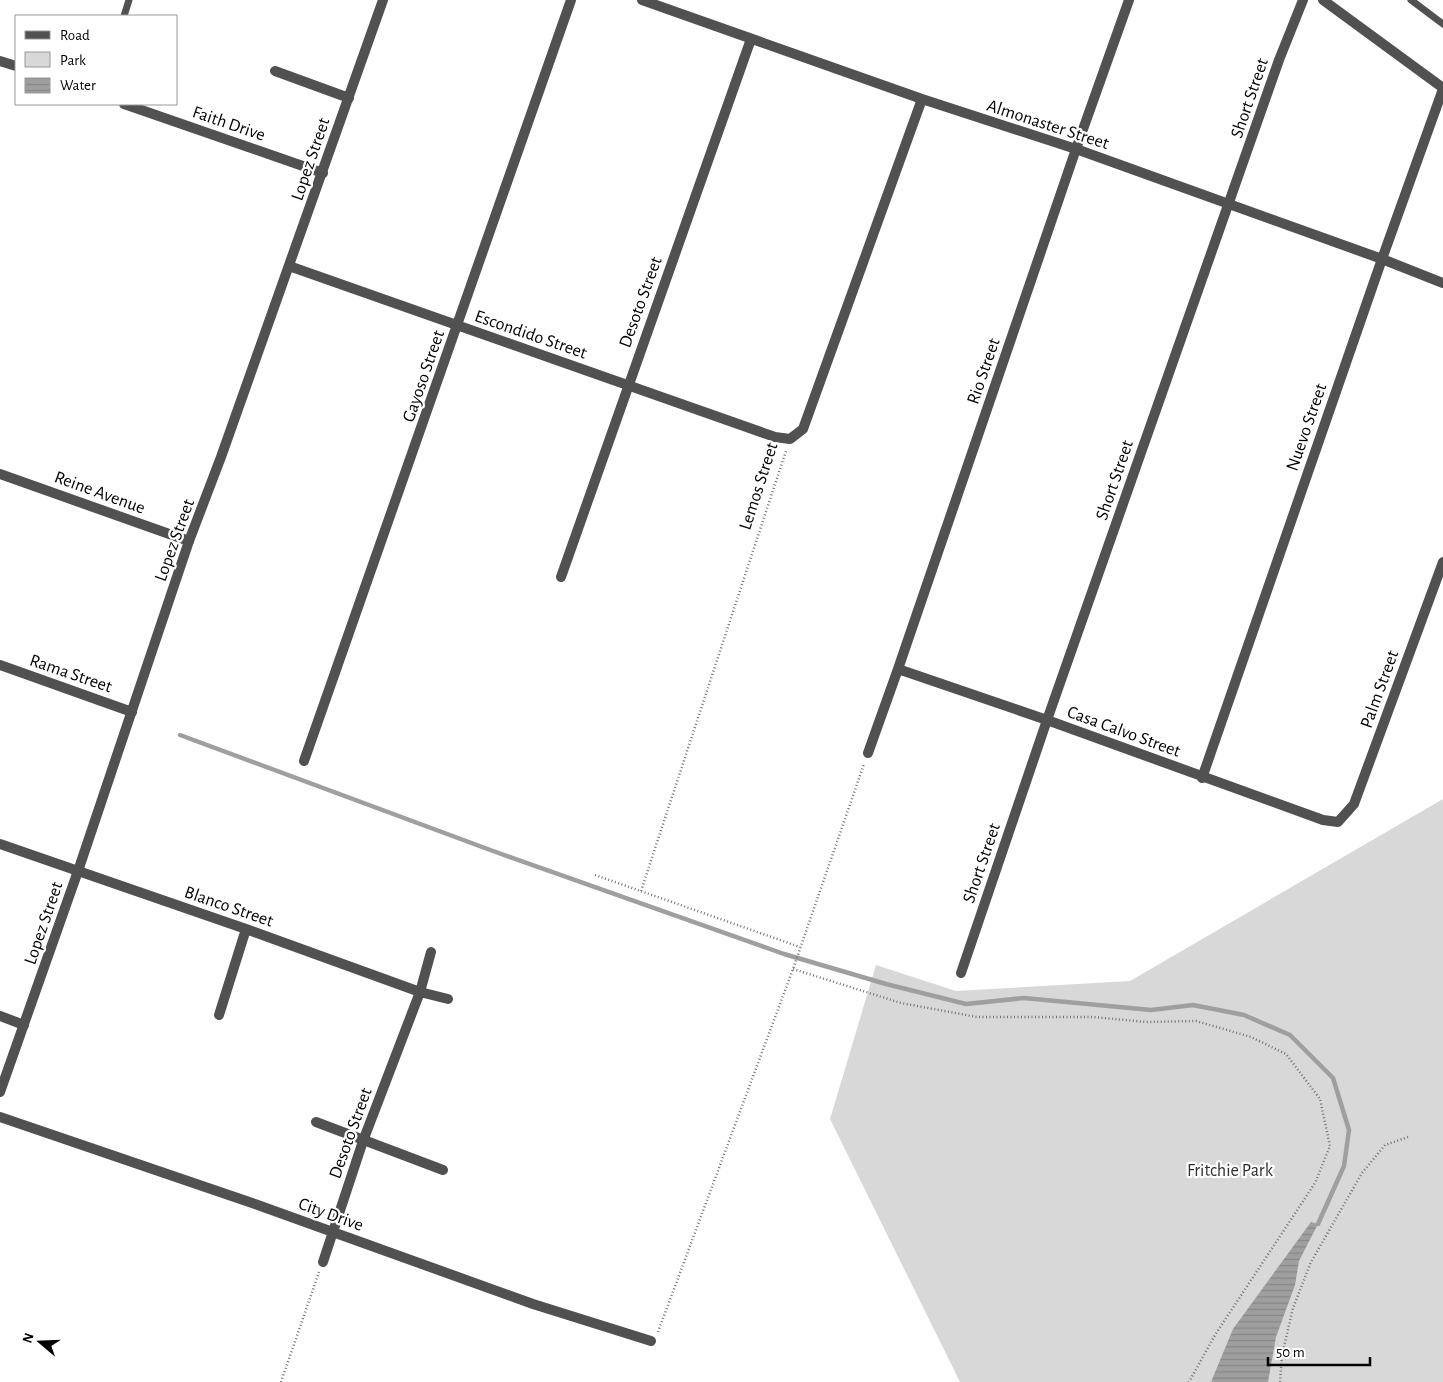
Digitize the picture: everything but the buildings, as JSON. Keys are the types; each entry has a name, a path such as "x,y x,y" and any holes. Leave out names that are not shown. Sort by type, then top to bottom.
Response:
{"street":[{"name":"Lopez Street","path":"0,1092 78,871 189,541 222,457 383,0"},
{"name":"Gayoso Street","path":"304,761 571,0"},
{"name":"Almonaster Street","path":"642,0 922,99 1076,149 1382,259 1443,283"},
{"name":"Rio Street","path":"868,752 1129,0"},
{"name":"Short Street","path":"961,973 1047,720 1279,60 1303,0"},
{"path":"1323,0 1443,88"},
{"name":"Desoto Street","path":"561,577 751,39"},
{"path":"0,61 15,66"},
{"path":"275,71 349,98"},
{"name":"Nuevo Street","path":"1202,778 1443,88"},
{"name":"Lemos Street","path":"790,439 803,428 922,99"},
{"name":"Faith Drive","path":"127,105 323,172"},
{"name":"Escondido Street","path":"289,266 775,437 790,439"},
{"name":"Reine Avenue","path":"0,474 189,541"},
{"name":"Palm Street","path":"1338,822 1354,804 1443,562"},
{"name":"Rama Street","path":"0,666 132,712"},
{"name":"Casa Calvo Street","path":"898,669 1047,720 1202,778 1323,820 1338,822"},
{"name":"Blanco Street","path":"0,844 246,929 420,992 448,998"},
{"path":"219,1015 246,929"},
{"name":"Desoto Street","path":"323,1262 363,1141 420,992 431,952"},
{"path":"0,1016 24,1025"},
{"name":"City Drive","path":"0,1117 334,1232 533,1304 651,1341"},
{"path":"316,1122 443,1170"}],"lane":[{"path":"124,15 129,0"},
{"path":"1411,0 1443,24"}],"path":[{"name":"Lemos Street","path":"641,891 790,439"},
{"path":"651,1341 659,1330 669,1304 800,947 868,752"},
{"path":"595,875 800,947"},
{"path":"792,969 902,1003 977,1016 1093,1017 1146,1022 1196,1021 1251,1037 1286,1054 1320,1099 1330,1146 1315,1183 1215,1335 1189,1382"},
{"path":"1280,1382 1282,1355 1293,1308 1311,1262 1362,1173 1385,1145 1408,1138"},
{"path":"281,1382 323,1262"}],"green space":[{"name":"Fritchie Park","path":"1443,799 1443,1382 960,1382 830,1119 876,965 956,991 1130,981"}],"water":[{"path":"1311,1222 1318,1224 1299,1261 1295,1285 1276,1337 1268,1382 1211,1382 1233,1329"}],"waterway":[{"path":"180,735 493,851 784,954 886,984 966,1004 1024,998 1151,1010 1193,1005 1244,1015 1290,1035 1333,1078 1349,1130 1344,1166 1318,1224"}]}
